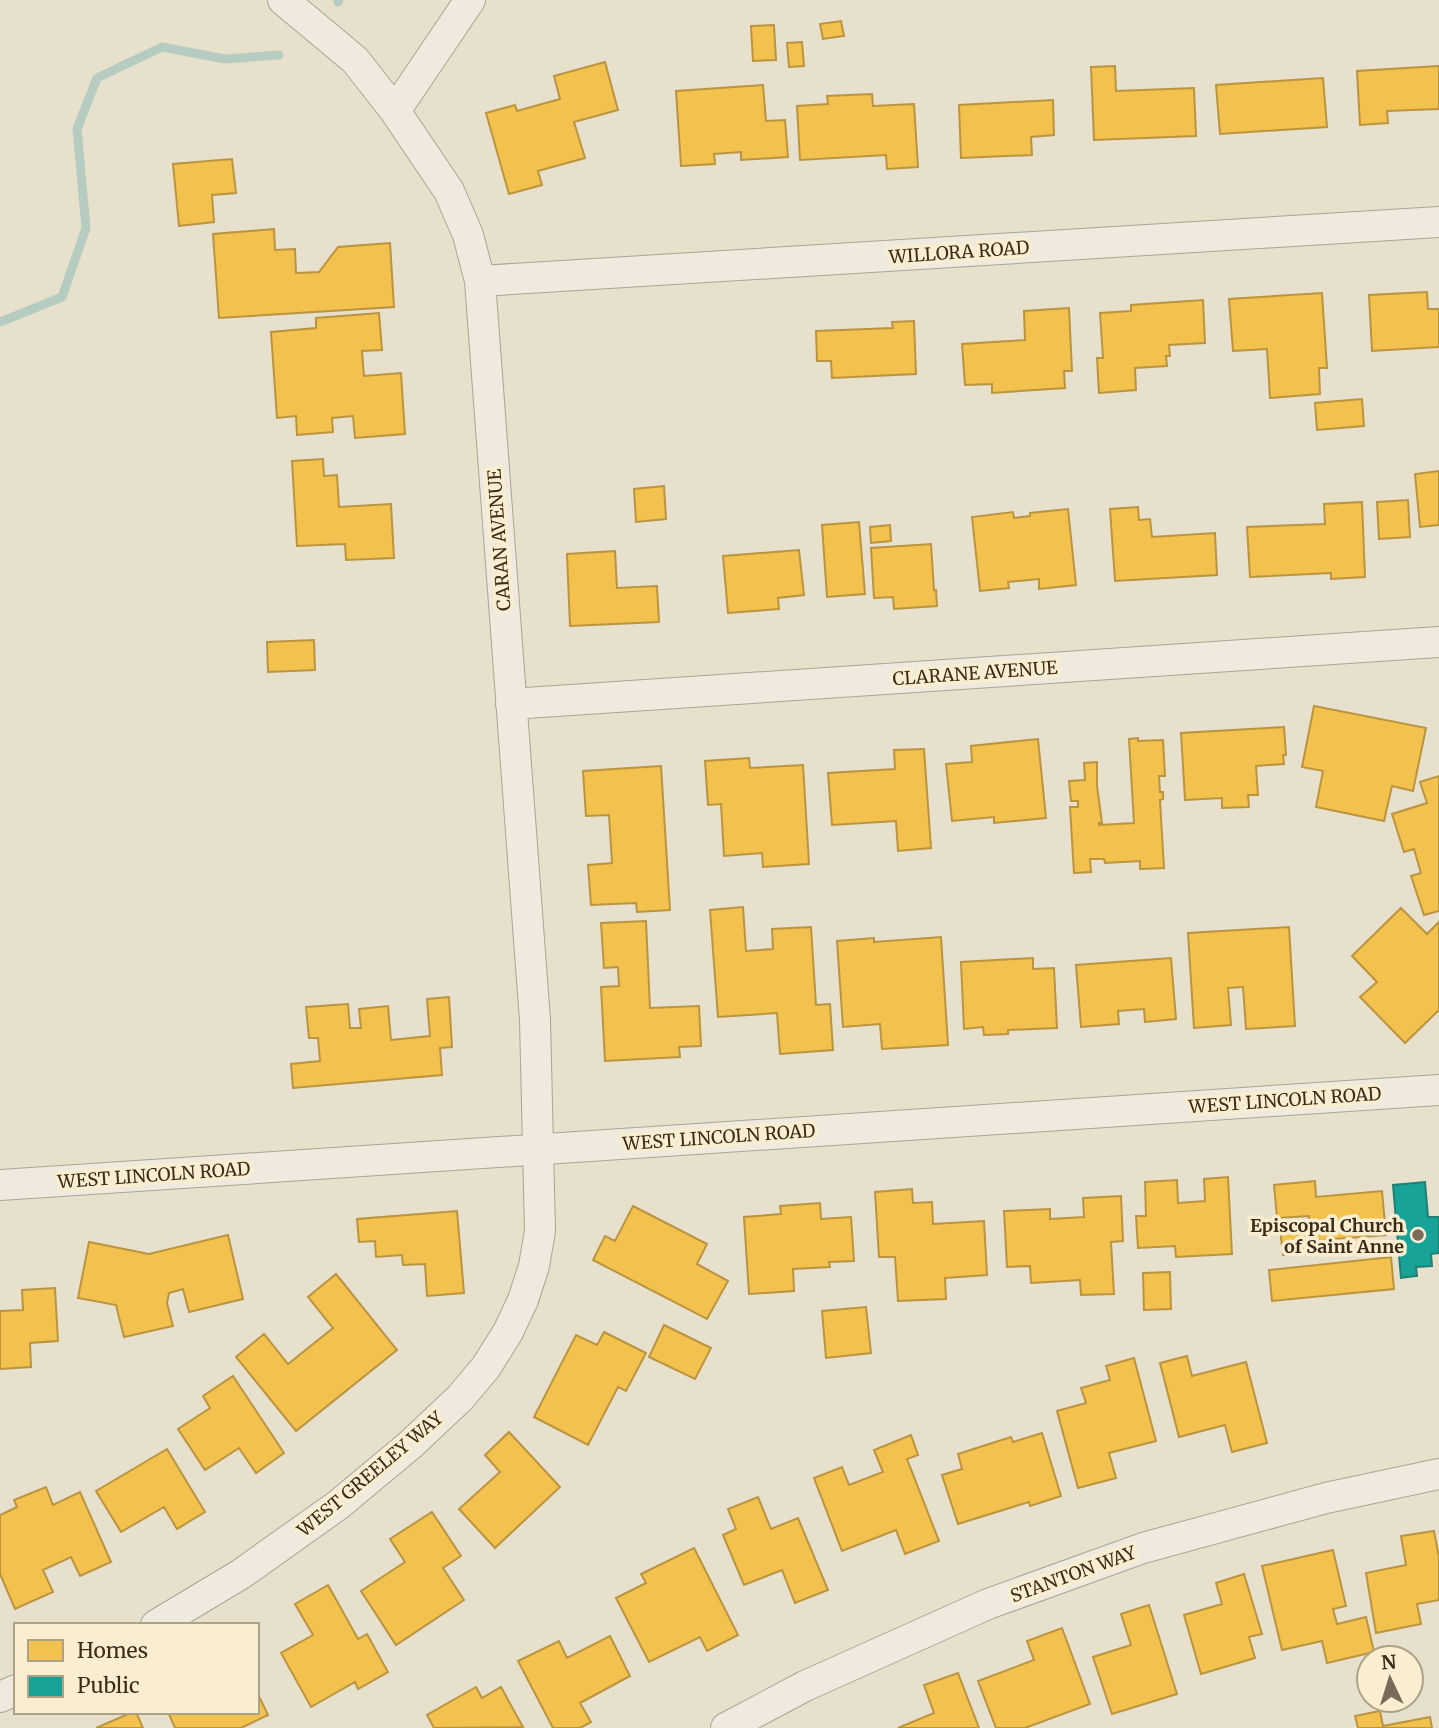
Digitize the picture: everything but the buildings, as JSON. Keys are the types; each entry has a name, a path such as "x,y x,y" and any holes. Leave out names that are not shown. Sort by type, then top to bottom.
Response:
{"street":[{"name":"CARAN AVENUE","path":"283,0 355,60 395,111 449,191 468,235 480,281 535,1020 539,1149"},
{"path":"395,111 470,0"},
{"name":"WILLORA ROAD","path":"480,281 1439,222"},
{"name":"CLARANE AVENUE","path":"511,704 1439,642"},
{"name":"WEST LINCOLN ROAD","path":"0,1185 1439,1090"},
{"name":"WEST GREELEY WAY","path":"159,1623 241,1574 338,1504 410,1445 460,1398 486,1367 508,1332 523,1300 534,1266 540,1231 539,1149"},
{"name":"STANTON WAY","path":"726,1728 804,1686 988,1604 1130,1553 1326,1498 1439,1474"}],"waterway":[{"path":"0,322 62,297 86,228 77,129 97,78 162,47 225,59 279,55"}],"place":[{"name":"Episcopal Church of Saint Anne","path":"1418,1235"}]}
